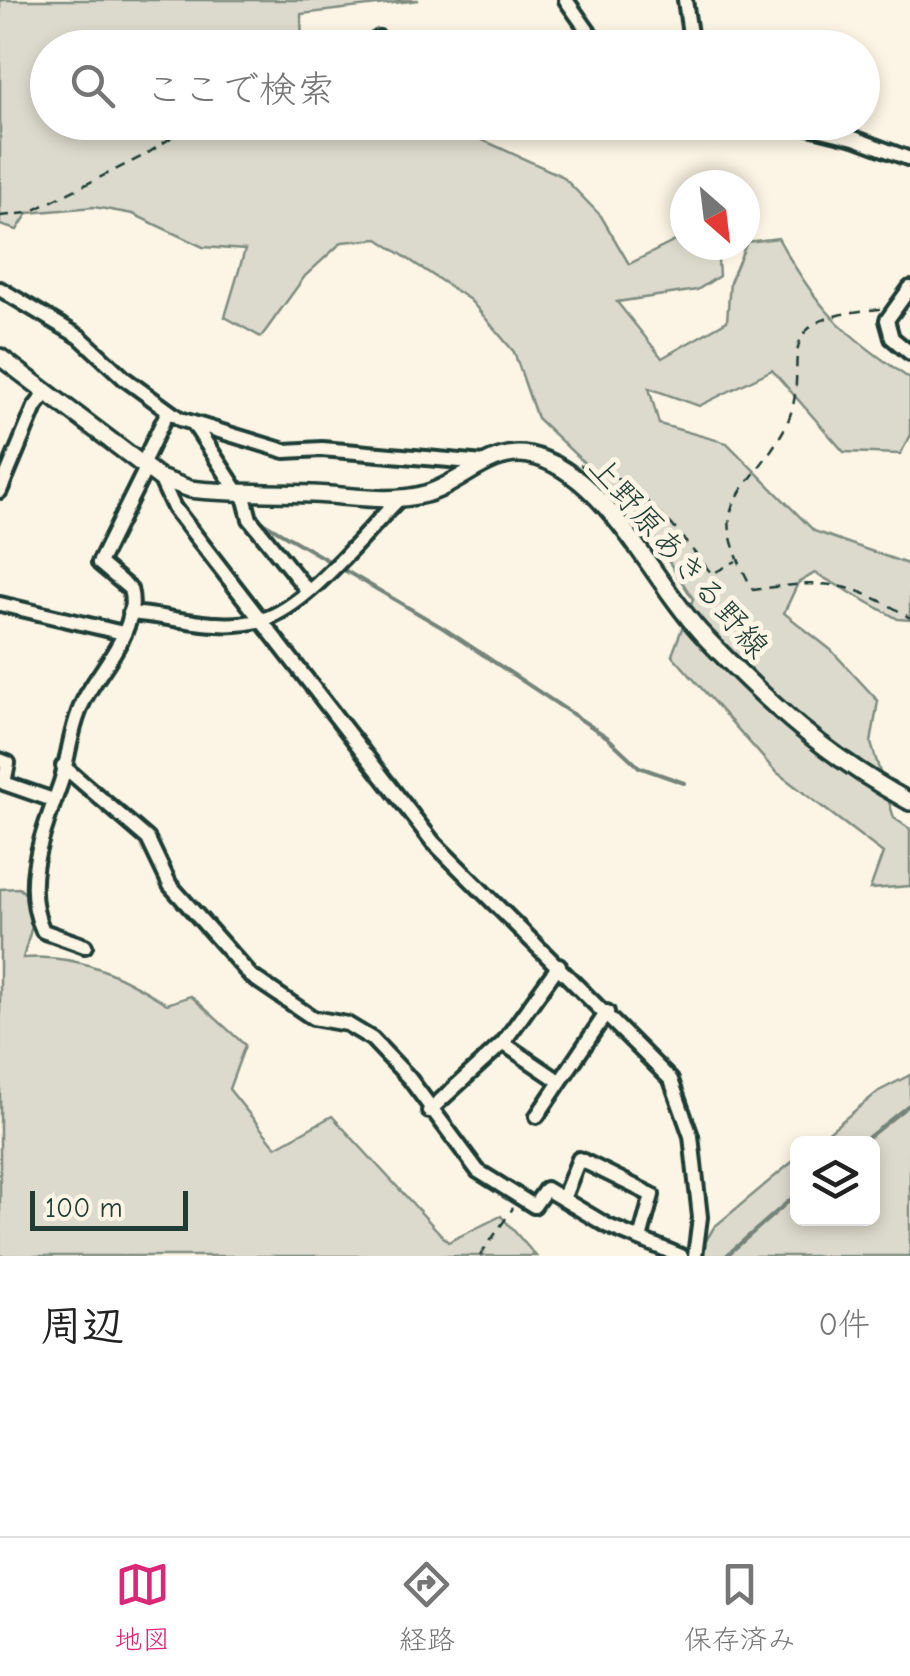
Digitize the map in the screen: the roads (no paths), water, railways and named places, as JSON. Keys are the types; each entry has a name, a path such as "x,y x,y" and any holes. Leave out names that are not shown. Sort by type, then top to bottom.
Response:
{"main road":[{"name":"上野原あきる野線","path":"0,357 150,470 190,488 400,498 440,490 487,463 524,454 561,465 589,487 692,622 772,704 845,766 910,802"}],"street":[{"path":"566,0 587,30"},
{"path":"685,0 689,30"},
{"path":"859,140 910,159"},
{"path":"910,288 892,308 888,330 910,353"},
{"path":"0,289 80,337 125,380 168,411 194,423 284,451 322,449 487,463"},
{"path":"0,491 35,408 47,392"},
{"path":"86,946 44,930 34,898 40,834 84,700 123,633 130,613 130,589 99,563 150,470 168,411"},
{"path":"194,423 240,492 250,519 306,590"},
{"path":"150,470 174,508 432,842 665,1071 684,1106 700,1217 694,1256"},
{"path":"130,613 187,622 260,620 306,590 400,498"},
{"path":"0,604 123,633"},
{"path":"0,760 8,763 4,783 53,800"},
{"path":"64,766 148,839 170,885 251,976 314,1018 347,1024 372,1039 409,1078 478,1172 534,1206 546,1190 640,1239 682,1256"},
{"path":"430,1111 503,1043 559,965"},
{"path":"537,1116 606,1012"},
{"path":"503,1043 560,1082"},
{"path":"563,1200 579,1159 652,1194 640,1239"}],"waterway":[{"path":"259,520 443,628 607,737 639,767 684,783"},
{"path":"870,1136 910,1104"},
{"path":"726,1256 790,1200"}]}
